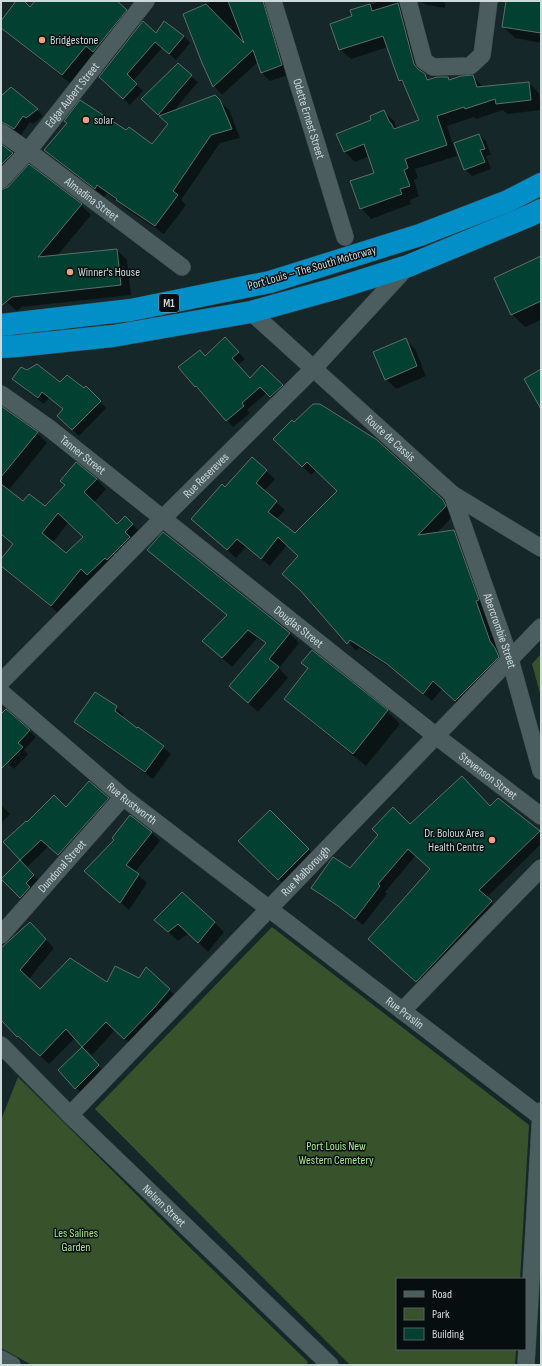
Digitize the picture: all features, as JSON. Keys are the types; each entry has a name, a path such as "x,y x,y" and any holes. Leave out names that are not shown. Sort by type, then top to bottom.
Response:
{"highway":[{"name":"Port Louis – The South Motorway","path":"1,325 131,310 270,282 420,235 508,200 541,184"},
{"name":"Port Louis – The South Motorway","path":"1,347 25,346 113,336 251,312 334,289 408,266 541,210"},
{"path":"1,358 20,356 113,336"}],"street":[{"name":"Edgar Aubert Street","path":"28,151 146,1"},
{"name":"Odette Ernest Street","path":"273,1 345,237"},
{"path":"408,1 424,61 433,67 470,66 482,55 489,1"},
{"name":"Almadina Street","path":"1,132 182,267"},
{"path":"1,180 28,151"},
{"name":"Rue Resereves","path":"1,682 162,518 314,368 408,266"},
{"name":"Route de Cassis","path":"251,312 452,494 541,548"},
{"name":"Tanner Street","path":"1,394 49,428 162,518"},
{"name":"Abercrombie Street","path":"452,494 510,660 541,771"},
{"name":"Douglas Street","path":"162,518 436,736"},
{"name":"Rue Malborough","path":"70,1115 541,627"},
{"name":"Rue Rustworth","path":"1,692 124,797 269,909"},
{"name":"Stevenson Street","path":"436,736 541,816"},
{"name":"Dundonal Street","path":"1,935 124,797"},
{"path":"402,1011 541,868"},
{"name":"Rue Praslin","path":"269,909 541,1118"},
{"name":"Nelson Street","path":"1,1045 70,1115 330,1365"},
{"path":"526,1365 541,1111"},
{"path":"1,1359 12,1365"}],"green space":[{"path":"541,654 541,697 532,664"},
{"name":"Port Louis New Western Cemetery","path":"272,927 529,1125 520,1278 396,1278 396,1350 516,1350 515,1365 350,1365 95,1109"},
{"name":"Les Salines Garden","path":"18,1077 177,1235 308,1362 306,1365 32,1365 1,1348 1,1120"}],"building":[{"path":"16,1 24,1 30,7 35,1 117,1 127,10 93,52 86,46 62,75 1,28 1,21"},
{"path":"228,1 263,1 282,65 261,73 253,50 213,87 183,14 206,4 244,43"},
{"path":"506,1 541,1 541,33 502,27"},
{"path":"398,3 414,64 425,74 427,80 437,77 448,77 449,80 461,76 473,75 477,87 529,82 531,100 496,104 495,99 437,116 447,145 405,159 408,168 404,170 410,186 400,189 402,194 360,209 350,181 374,173 364,144 344,152 336,134 371,120 370,116 384,110 394,129 419,120 402,80 399,81 383,36 339,50 330,24 352,16 350,10 370,4 372,11"},
{"path":"143,21 156,33 164,21 184,36 169,54 155,42 127,74 137,84 123,99 99,77"},
{"path":"178,63 192,75 158,115 141,99"},
{"path":"11,87 38,109 26,118 23,116 14,129 1,122 1,96"},
{"path":"215,95 220,100 232,129 211,135 173,191 178,195 155,226 116,200 117,199 97,185 95,189 44,150 67,123 64,121 80,100 126,130 129,127 152,144 168,124 159,116"},
{"path":"479,134 485,149 480,150 485,162 464,170 454,143"},
{"path":"1,144 13,153 1,165"},
{"path":"29,164 82,204 38,257 117,249 121,285 12,297 1,306 1,190 8,187"},
{"path":"541,256 541,301 511,315 494,278"},
{"path":"225,337 239,352 232,358 250,378 262,365 283,385 270,397 260,387 242,403 244,406 226,421 178,367 200,350 205,356"},
{"path":"406,338 417,366 385,380 373,352"},
{"path":"37,364 60,382 67,375 84,388 86,386 101,401 72,430 57,416 63,409 42,392 38,398 12,379 21,367 27,370"},
{"path":"541,369 541,409 524,379"},
{"path":"313,404 320,404 377,440 443,500 446,506 418,535 454,530 479,600 476,601 490,641 499,657 455,701 433,681 423,694 387,664 350,640 347,644 301,591 282,574 298,556 278,537 261,559 237,539 227,550 191,519 222,484 225,487 252,457 267,470 256,483 277,501 268,512 295,533 337,491 307,462 302,467 273,439 292,420 294,422"},
{"path":"1,406 38,432 1,477"},
{"path":"76,462 97,479 84,492 117,524 125,516 133,524 125,532 130,537 107,560 105,558 87,575 81,569 51,606 1,566 1,559 13,544 1,534 1,484 23,501 29,494 45,506 65,485 60,481","holes":["58,513 83,537 66,553 42,533"]},
{"path":"163,532 290,633 269,659 279,667 248,703 229,686 266,643 248,630 222,658 202,641 227,615 147,550"},
{"path":"312,650 388,710 353,754 284,699 308,668 301,663"},
{"path":"95,692 117,706 115,711 164,746 145,772 74,722"},
{"path":"6,709 30,730 18,743 23,747 1,769 1,714"},
{"path":"462,776 490,806 498,798 540,831 479,890 492,901 416,982 368,939 430,869 408,849 378,884 380,886 355,919 311,888 333,857 350,868 378,835 372,829 393,807 410,824"},
{"path":"89,781 109,798 58,855 41,840 20,860 3,842 26,821 27,822 54,795 66,807"},
{"path":"270,810 309,849 278,880 238,841"},
{"path":"130,815 152,832 126,865 139,874 120,903 84,871 114,840 112,838"},
{"path":"20,860 34,875 26,883 30,887 20,898 1,879"},
{"path":"182,892 215,922 198,943 178,924 168,932 154,920"},
{"path":"30,922 46,939 20,970 40,989 70,958 107,982 115,966 139,978 146,967 170,989 124,1039 106,1022 82,1047 66,1029 40,1056 18,1036 17,1037 1,1020 1,948"},
{"path":"82,1047 99,1065 75,1089 58,1070"}],"place":[{"name":"Bridgestone","path":"42,40"},
{"name":"solar","path":"86,120"},
{"name":"Winner's House","path":"70,272"},
{"name":"Dr. Boloux Area Health Centre","path":"492,840"}]}
